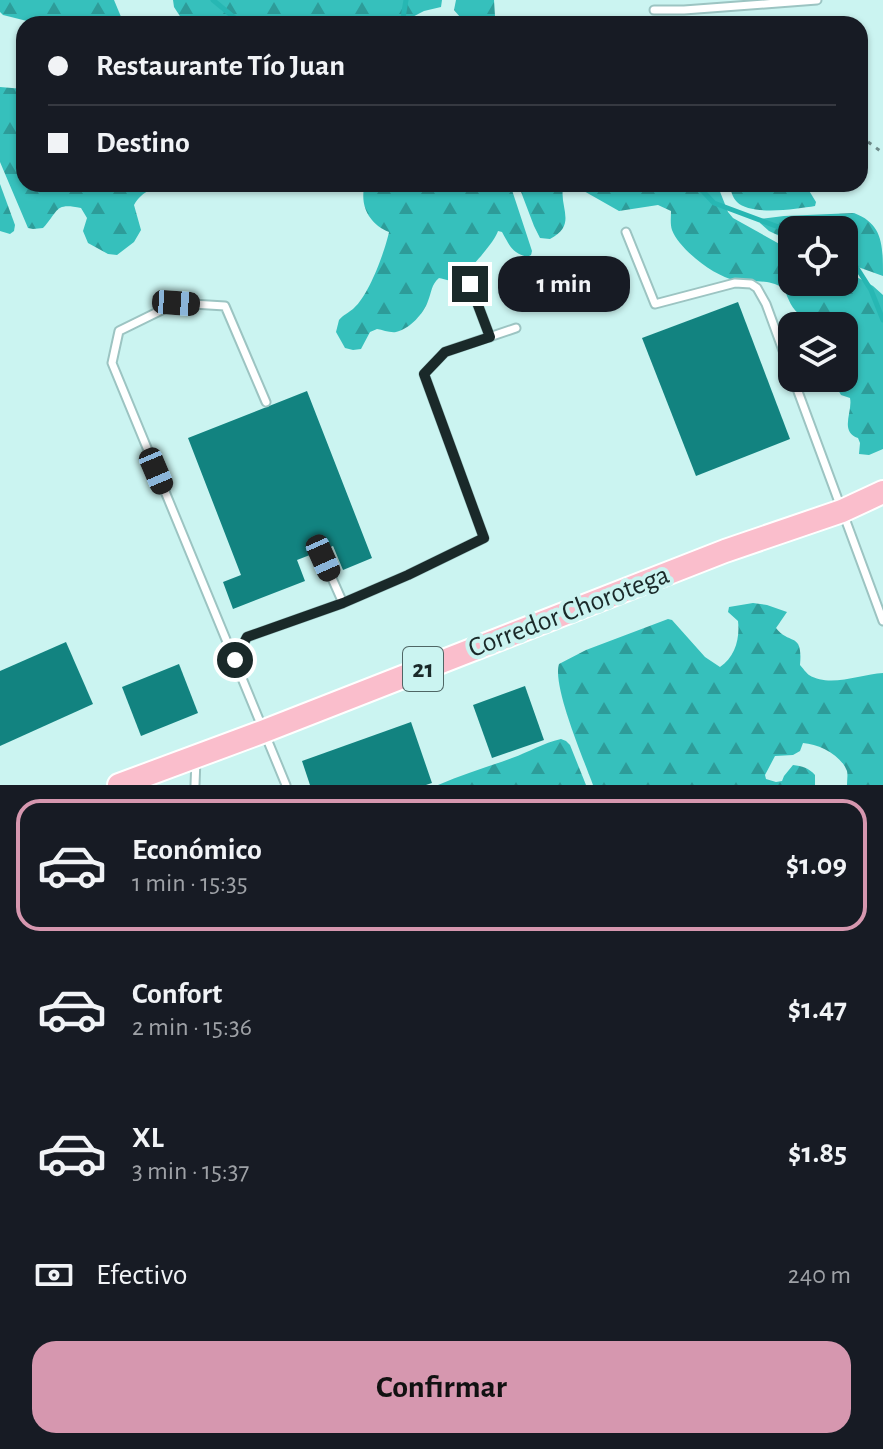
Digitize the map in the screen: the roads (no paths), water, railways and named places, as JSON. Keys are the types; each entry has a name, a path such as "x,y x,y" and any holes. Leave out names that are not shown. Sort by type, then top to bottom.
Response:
{"main road":[{"name":"Corredor Chorotega","path":"119,785 725,551 842,511 883,492"},
{"name":"Corredor Chorotega","path":"842,511 883,511"}],"lane":[{"path":"654,10 817,0"},
{"path":"626,232 655,304 735,283 751,284 766,304 778,337"},
{"path":"470,284 490,337"},
{"path":"266,402 225,306 176,303 119,331 112,363 286,785"},
{"path":"235,660 247,637 343,603 484,538 424,374 445,352 516,328"},
{"path":"798,392 883,621"},
{"path":"323,558 343,603"},
{"path":"195,785 196,756"}],"waterway":[{"path":"213,0 232,16"},
{"path":"403,16 406,0"},
{"path":"704,192 714,203 778,227"},
{"path":"858,270 871,290 883,320"}]}
